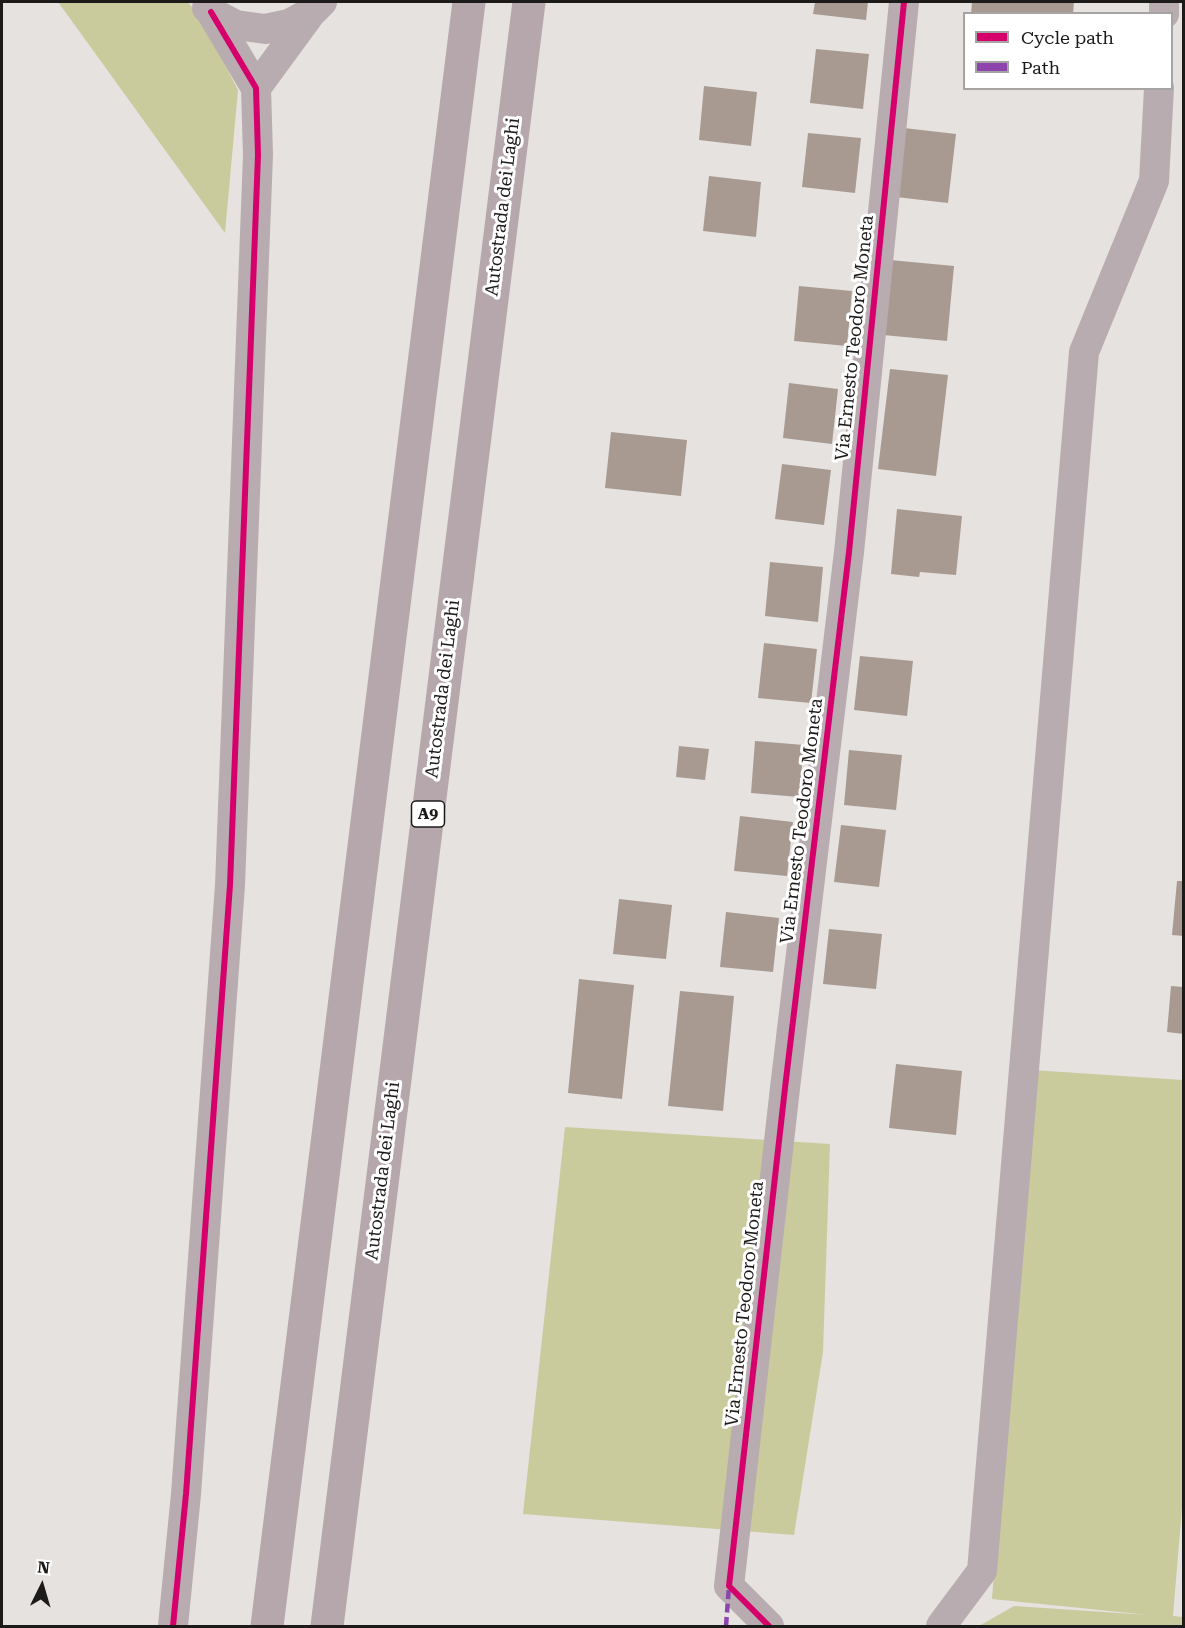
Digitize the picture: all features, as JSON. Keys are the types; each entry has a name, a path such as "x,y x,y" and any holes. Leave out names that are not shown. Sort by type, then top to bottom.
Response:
{"highway":[{"path":"267,1626 469,2"},
{"name":"Autostrada dei Laghi","path":"327,1626 529,2"}],"street":[{"name":"Via Ernesto Teodoro Moneta","path":"769,1626 729,1586 849,552 904,2"},
{"path":"206,7 236,25 265,29 289,24 317,6"},
{"path":"256,88 317,6"},
{"path":"172,1626 186,1494 230,885 258,155 256,88 206,7"},
{"path":"940,1626 982,1571 1084,352 1154,181 1159,90"}],"green space":[{"path":"58,2 188,2 201,18 238,90 225,233"},
{"path":"1032,1070 1183,1080 1184,1483 1173,1616 1183,1617 1183,1626 979,1626 1014,1606 1149,1615 992,1599"},
{"path":"565,1127 830,1144 823,1352 794,1535 523,1514"}],"building":[{"path":"815,2 868,2 866,20 813,14"},
{"path":"972,2 1074,2 1073,12 971,12"},
{"path":"816,49 869,54 863,109 810,103"},
{"path":"704,86 757,92 751,146 699,140"},
{"path":"904,128 956,134 948,203 896,197"},
{"path":"808,133 861,138 855,193 802,187"},
{"path":"709,176 761,182 756,237 703,231"},
{"path":"890,260 954,266 947,341 883,335"},
{"path":"799,286 852,291 847,346 794,341"},
{"path":"890,369 948,375 936,476 878,469"},
{"path":"789,383 838,389 832,444 783,438"},
{"path":"611,432 687,440 681,496 605,488"},
{"path":"782,464 831,470 824,525 775,519"},
{"path":"897,509 962,516 956,575 920,572 919,577 891,574"},
{"path":"770,562 823,567 818,622 765,616"},
{"path":"764,643 817,649 811,703 758,698"},
{"path":"860,656 913,661 907,716 854,710"},
{"path":"755,741 804,745 799,797 751,793"},
{"path":"679,746 709,749 705,780 676,777"},
{"path":"849,750 902,755 896,810 844,805"},
{"path":"740,816 793,822 787,876 734,871"},
{"path":"841,825 886,830 879,887 834,882"},
{"path":"1177,881 1184,881 1184,936 1172,935"},
{"path":"619,899 672,905 666,959 613,954"},
{"path":"726,912 779,918 773,972 720,967"},
{"path":"829,929 882,934 876,989 823,984"},
{"path":"579,979 634,985 622,1099 568,1093"},
{"path":"1171,986 1184,987 1184,1034 1167,1032"},
{"path":"680,991 734,996 723,1111 668,1106"},
{"path":"896,1064 962,1071 956,1135 889,1128"}],"marked path":[{"path":"726,1626 729,1586"}],"cycle path":[{"path":"769,1626 729,1586 849,552 904,2"},
{"path":"173,1626 186,1494 230,885 258,155 256,88 211,12"}]}
